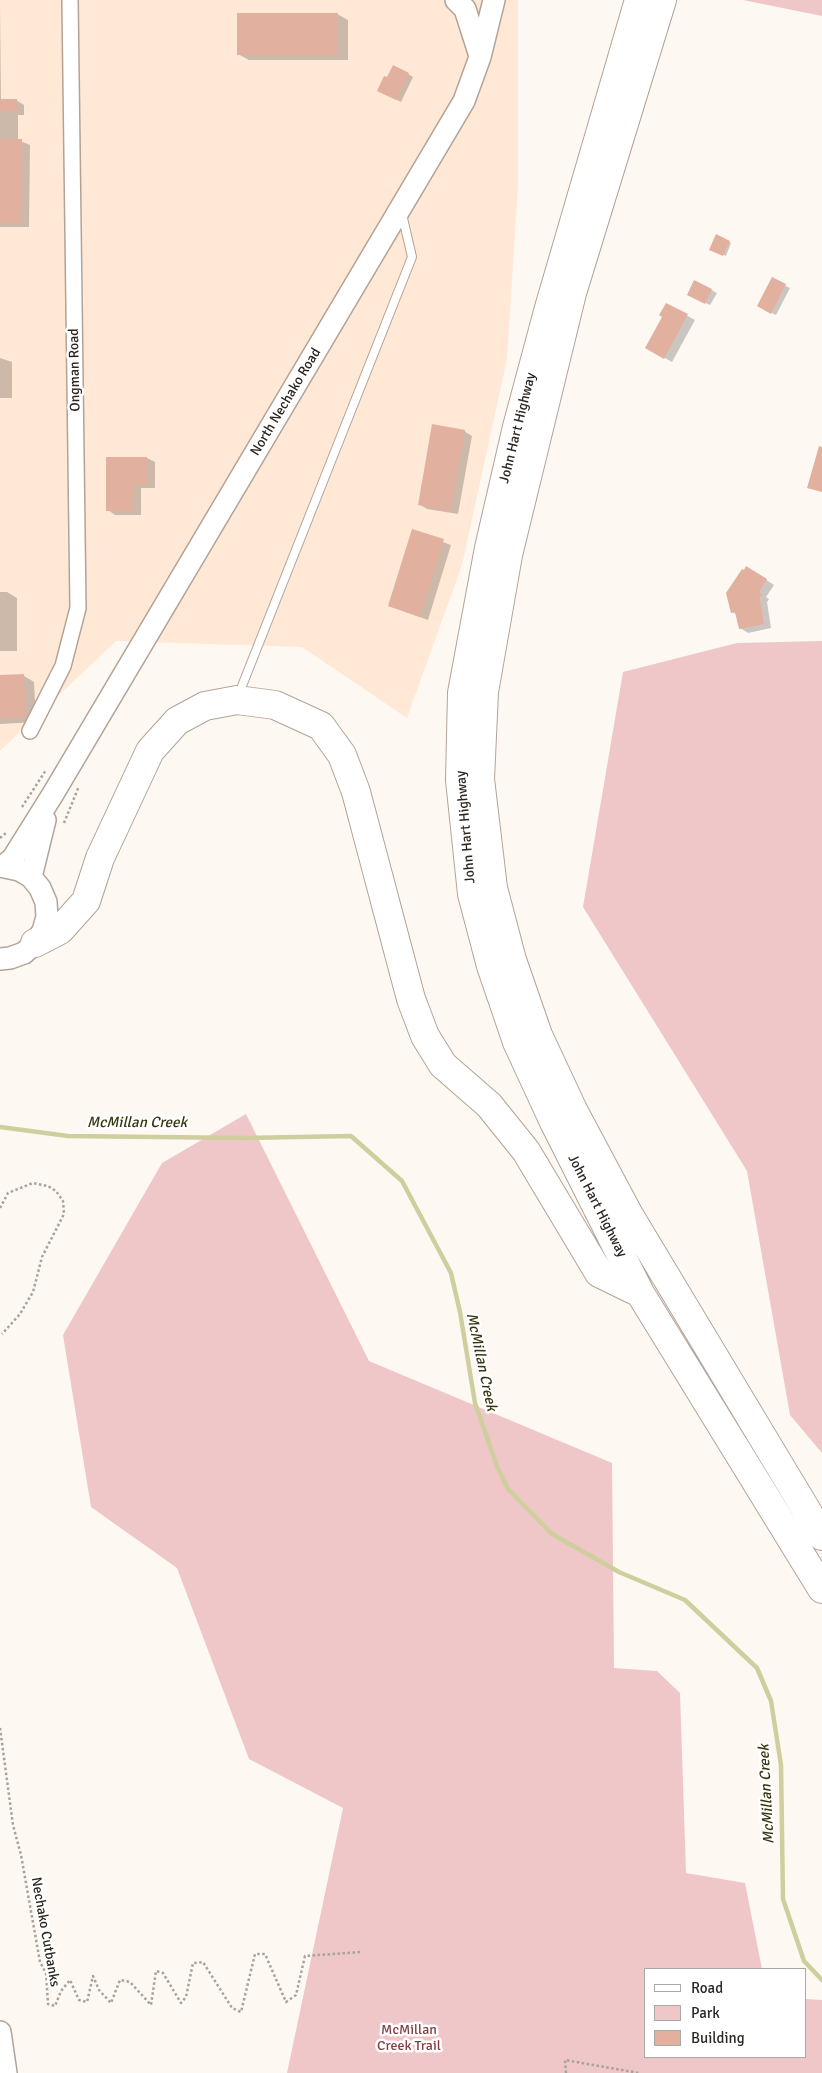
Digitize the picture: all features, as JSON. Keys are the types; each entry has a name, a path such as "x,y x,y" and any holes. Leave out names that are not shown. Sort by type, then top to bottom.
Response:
{"highway":[{"path":"603,118 611,45 620,0"},
{"name":"John Hart Highway","path":"639,0 603,118 539,344 489,548 462,693 460,780 472,894 491,966 517,1042 554,1122 640,1293 822,1589"},
{"name":"John Hart Highway","path":"662,0 572,293 508,555 484,692 480,779 493,888 512,960 538,1034 573,1110 629,1215 822,1536"},
{"path":"35,944 60,930 86,901 100,858 150,751 177,721 205,706 237,700 275,705 321,726 342,755 356,792 411,999 425,1036 443,1065 489,1105 526,1151 599,1273 640,1293"}],"main road":[{"path":"456,0 465,9 480,57"},
{"name":"North Nechako Road","path":"2,866 13,858 53,794 464,101 480,57 494,0"},
{"name":"North Nechako Road","path":"31,878 41,833 53,794"},
{"path":"0,959 24,953 35,944 43,931 47,917 46,902 40,888 31,878 19,870 2,866"},
{"path":"0,2032 6,2073"}],"street":[{"name":"Ongman Road","path":"30,731 63,666 78,608 70,0"}],"lane":[{"path":"237,700 412,257 400,209"}],"path":[{"path":"0,838 7,832"},
{"path":"0,1208 8,1193 33,1183 48,1186 56,1191 63,1201 64,1214 42,1257 33,1292 20,1314 2,1334"},
{"name":"Nechako Cutbanks","path":"0,1728 13,1825 21,1855 40,1962 46,1973 48,2004 55,2006 61,1991 70,1980 79,2000 86,2002 93,1976 99,1990 111,2003 120,1980 130,1982 152,2005 156,1971 162,1973 181,2003 186,1998 193,1963 203,1962 232,2008 241,2012 255,1954 264,1954 286,2002 296,1995 305,1956 361,1952"},
{"path":"566,2073 564,2060 639,2073"}],"shaded area":[{"path":"0,0 518,0 518,185 507,359 462,565 407,718 302,647 116,641 0,751"}],"green space":[{"path":"743,0 822,0 822,16"},
{"path":"822,641 822,1453 790,1415 747,1171 583,907 623,672 737,643"},
{"name":"McMillan Creek Trail","path":"246,1114 369,1361 612,1463 614,1668 657,1671 680,1693 686,1873 745,1883 762,1968 644,1968 644,2058 807,2058 807,1999 822,2000 822,2073 287,2073 343,1808 249,1759 177,1568 91,1507 63,1335 162,1163"}],"building":[{"path":"237,13 338,13 338,55 237,55"},
{"path":"393,65 409,73 396,100 377,91 384,76 387,77"},
{"path":"0,99 17,99 17,111 0,111"},
{"path":"0,139 22,139 22,223 0,223"},
{"path":"716,234 730,241 723,256 709,250"},
{"path":"772,277 786,284 771,314 757,306"},
{"path":"694,280 712,289 705,304 687,295"},
{"path":"666,303 688,314 664,359 645,348 662,317 659,315"},
{"path":"432,424 465,430 450,511 418,505"},
{"path":"819,446 822,447 822,492 807,488"},
{"path":"106,457 147,457 147,485 134,485 134,511 106,511"},
{"path":"412,529 444,539 420,617 388,606"},
{"path":"746,566 767,579 759,592 762,594 760,598 764,624 739,629 735,612 731,613 726,593"},
{"path":"24,674 26,717 0,718 0,675"}],"waterway":[{"name":"McMillan Creek","path":"0,1127 68,1136 244,1138 351,1136 402,1181 451,1273 460,1312 475,1403 497,1466 508,1489 552,1534 619,1572 685,1600 757,1668 771,1701 781,1765 783,1899 804,1961 822,1980"}]}
